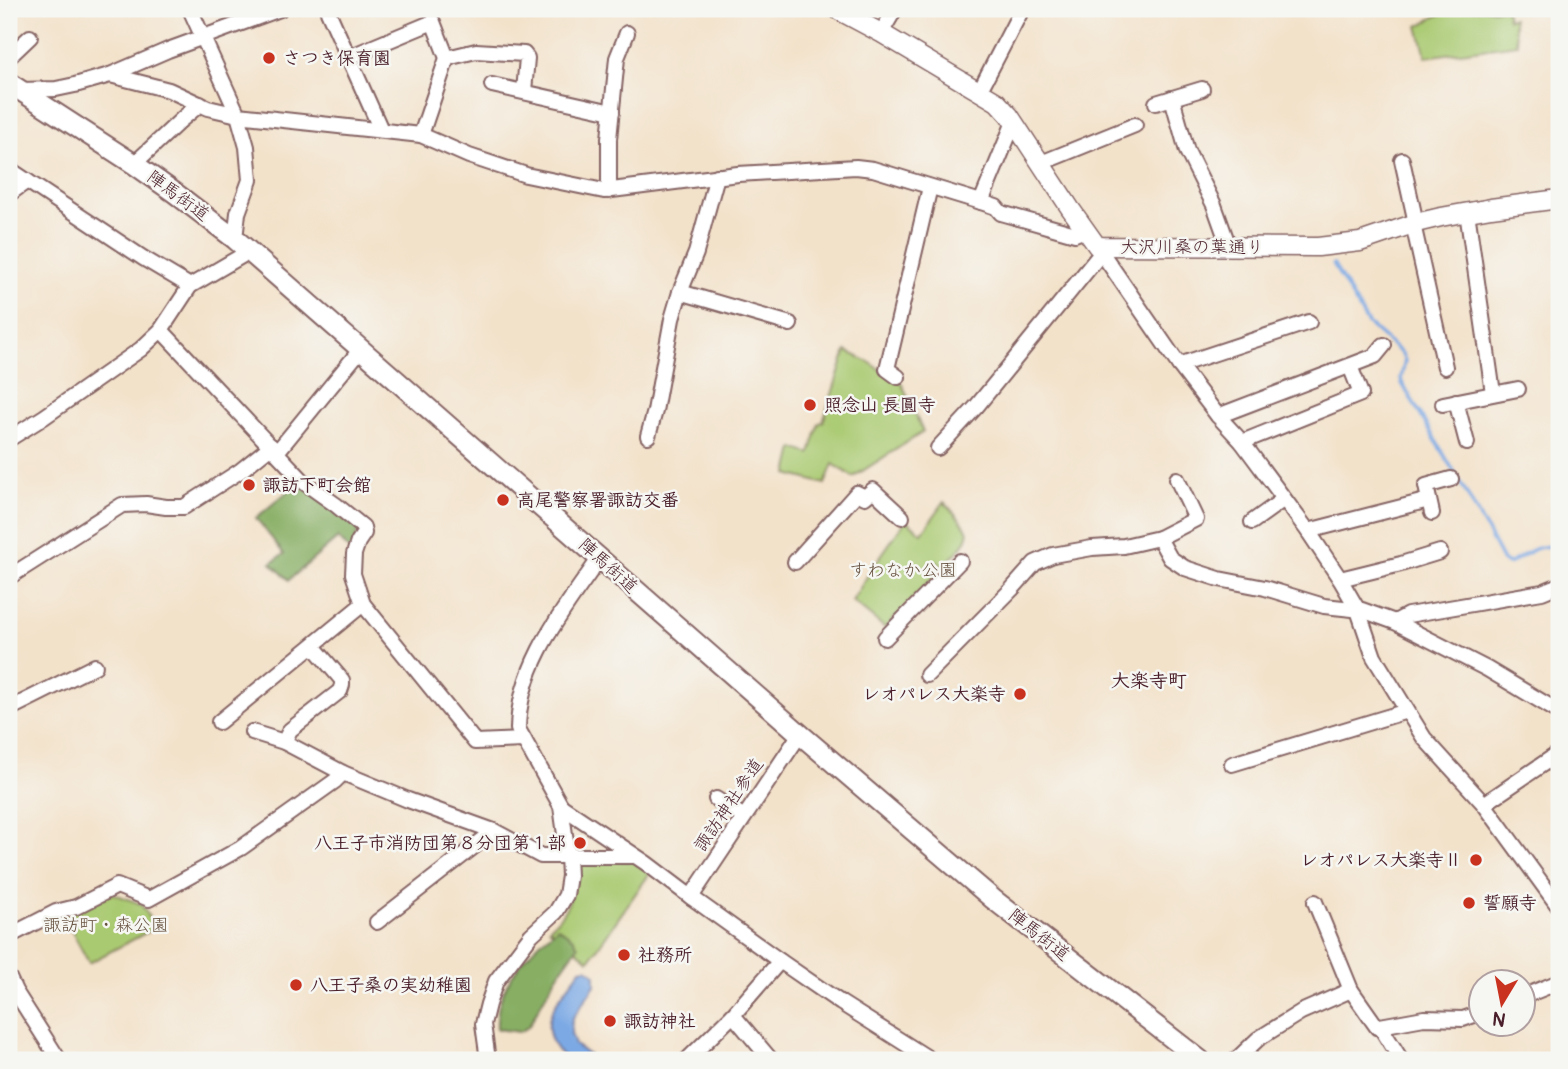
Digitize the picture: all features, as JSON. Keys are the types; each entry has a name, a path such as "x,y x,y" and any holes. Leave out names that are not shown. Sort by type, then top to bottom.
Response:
{"main road":[{"name":"陣馬街道","path":"15,87 175,192 242,245 599,559 993,899 1200,1060"}],"street":[{"path":"9,439 141,349 161,330 190,286 242,245 238,214 250,180 247,147 238,115 190,9"},
{"path":"15,87 66,87 110,75 263,12 280,9"},
{"path":"327,9 381,130"},
{"name":"大沢川桑の葉通り","path":"835,9 997,102 1014,122 1100,249 1318,247 1346,244 1360,242 1415,223 1467,212 1559,199"},
{"path":"881,33 895,9"},
{"path":"980,90 1020,13"},
{"path":"349,57 433,22 447,58 421,135"},
{"path":"609,191 609,139 617,58 627,33"},
{"path":"9,57 30,37"},
{"path":"447,58 476,51 524,54 527,58 524,91"},
{"path":"110,75 169,90 200,104 238,115 421,135 469,156 526,175 609,191 717,176 856,167 873,169 981,202 996,207 1001,213 1075,234 1085,230"},
{"path":"492,85 612,112"},
{"path":"1156,103 1202,89"},
{"path":"1172,98 1187,151 1214,205 1229,247"},
{"path":"134,164 200,104"},
{"path":"981,202 1014,122"},
{"path":"1041,163 1135,125"},
{"path":"1402,160 1415,223 1435,294 1445,367"},
{"path":"9,169 190,286"},
{"path":"649,436 672,319 695,253 717,176"},
{"path":"9,194 27,181"},
{"path":"898,377 887,369 930,187"},
{"path":"1467,212 1493,393"},
{"path":"938,449 976,407 1100,249 1179,365 1218,416 1242,442 1340,579 1358,610 1374,657 1424,737 1484,804 1559,907"},
{"path":"680,292 790,324"},
{"path":"1179,365 1310,321"},
{"path":"161,330 305,483 363,527 364,533 354,554 353,574 363,604 475,742 524,740"},
{"path":"1218,416 1375,356 1384,345"},
{"path":"9,577 122,505 184,507 274,449 361,349"},
{"path":"1242,442 1361,394 1350,366"},
{"path":"1467,443 1449,402 1518,389"},
{"path":"927,676 1035,563 1053,555 1124,546 1159,538 1196,519 1177,479"},
{"path":"1308,531 1430,507 1426,486 1451,480"},
{"path":"795,562 857,493 864,497 873,490 902,517"},
{"path":"1252,522 1284,499"},
{"path":"1159,538 1170,558 1185,568 1324,606 1358,610 1395,622 1487,669 1559,712"},
{"path":"1340,579 1440,552"},
{"path":"488,1060 484,1024 496,981 531,935 556,912 566,895 569,876 561,806 518,729 518,715 527,682 545,637 599,559"},
{"path":"885,638 960,561"},
{"path":"1395,622 1408,615 1542,592 1559,585"},
{"path":"219,722 363,604"},
{"path":"284,742 290,730 340,691 342,685 342,680 313,646"},
{"path":"9,709 95,666"},
{"path":"1232,764 1407,711"},
{"path":"252,732 284,742 343,773 408,800 494,831 541,856 636,856"},
{"name":"諏訪神社参道","path":"691,897 800,734"},
{"path":"1484,804 1559,753"},
{"path":"9,936 117,886 149,899 241,848 343,773"},
{"path":"716,799 744,817"},
{"path":"561,806 636,856 841,1003 931,1060"},
{"path":"377,922 494,831"},
{"path":"1315,902 1351,990 1377,1027 1424,1018 1466,1018"},
{"path":"687,1060 733,1015 780,961"},
{"path":"9,978 59,1060"},
{"path":"1536,991 1559,982"},
{"path":"1236,1060 1258,1039 1301,1012 1351,990"},
{"path":"733,1015 771,1060"},
{"path":"1380,1026 1401,1060"}],"green space":[{"path":"1440,9 1506,9 1508,19 1513,18 1517,44 1426,57 1418,26 1441,14"},
{"path":"846,351 869,362 902,384 923,432 853,477 833,464 825,484 788,474 794,448 810,454"},
{"path":"299,482 359,529 351,552 338,538 289,580 271,563 284,554 256,518"},
{"name":"すわなか公園","path":"944,502 967,529 966,541 943,567 937,562 931,570 936,575 885,628 852,601 906,520 922,533"},
{"path":"575,861 633,861 650,873 589,960 549,928 567,906"},
{"name":"諏訪町・森公園","path":"112,893 141,904 155,928 89,963 63,915"},
{"path":"558,927 573,938 578,946 556,977 528,1027 519,1032 497,1029 497,1014 507,985 524,959"}],"water":[{"path":"587,968 595,974 595,985 572,1019 571,1033 575,1045 596,1060 578,1061 568,1059 557,1050 551,1038 549,1024 555,1005 581,969"}],"waterway":[{"path":"1333,264 1368,324 1402,354 1405,361 1402,383 1503,561 1508,564 1541,547 1557,546 1559,552"}],"place":[{"name":"さつき保育園","path":"269,58"},
{"name":"照念山 長圓寺","path":"810,405"},
{"name":"諏訪下町会館","path":"249,485"},
{"name":"高尾警察署諏訪交番","path":"503,500"},
{"name":"レオパレス大楽寺","path":"1020,694"},
{"name":"八王子市消防団第８分団第１部","path":"580,843"},
{"name":"レオパレス大楽寺Ⅱ","path":"1476,860"},
{"name":"誓願寺","path":"1469,903"},
{"name":"社務所","path":"624,955"},
{"name":"八王子桑の実幼稚園","path":"296,985"},
{"name":"諏訪神社","path":"610,1021"}],"district":[{"name":"大楽寺町","path":"1149,681"}]}
